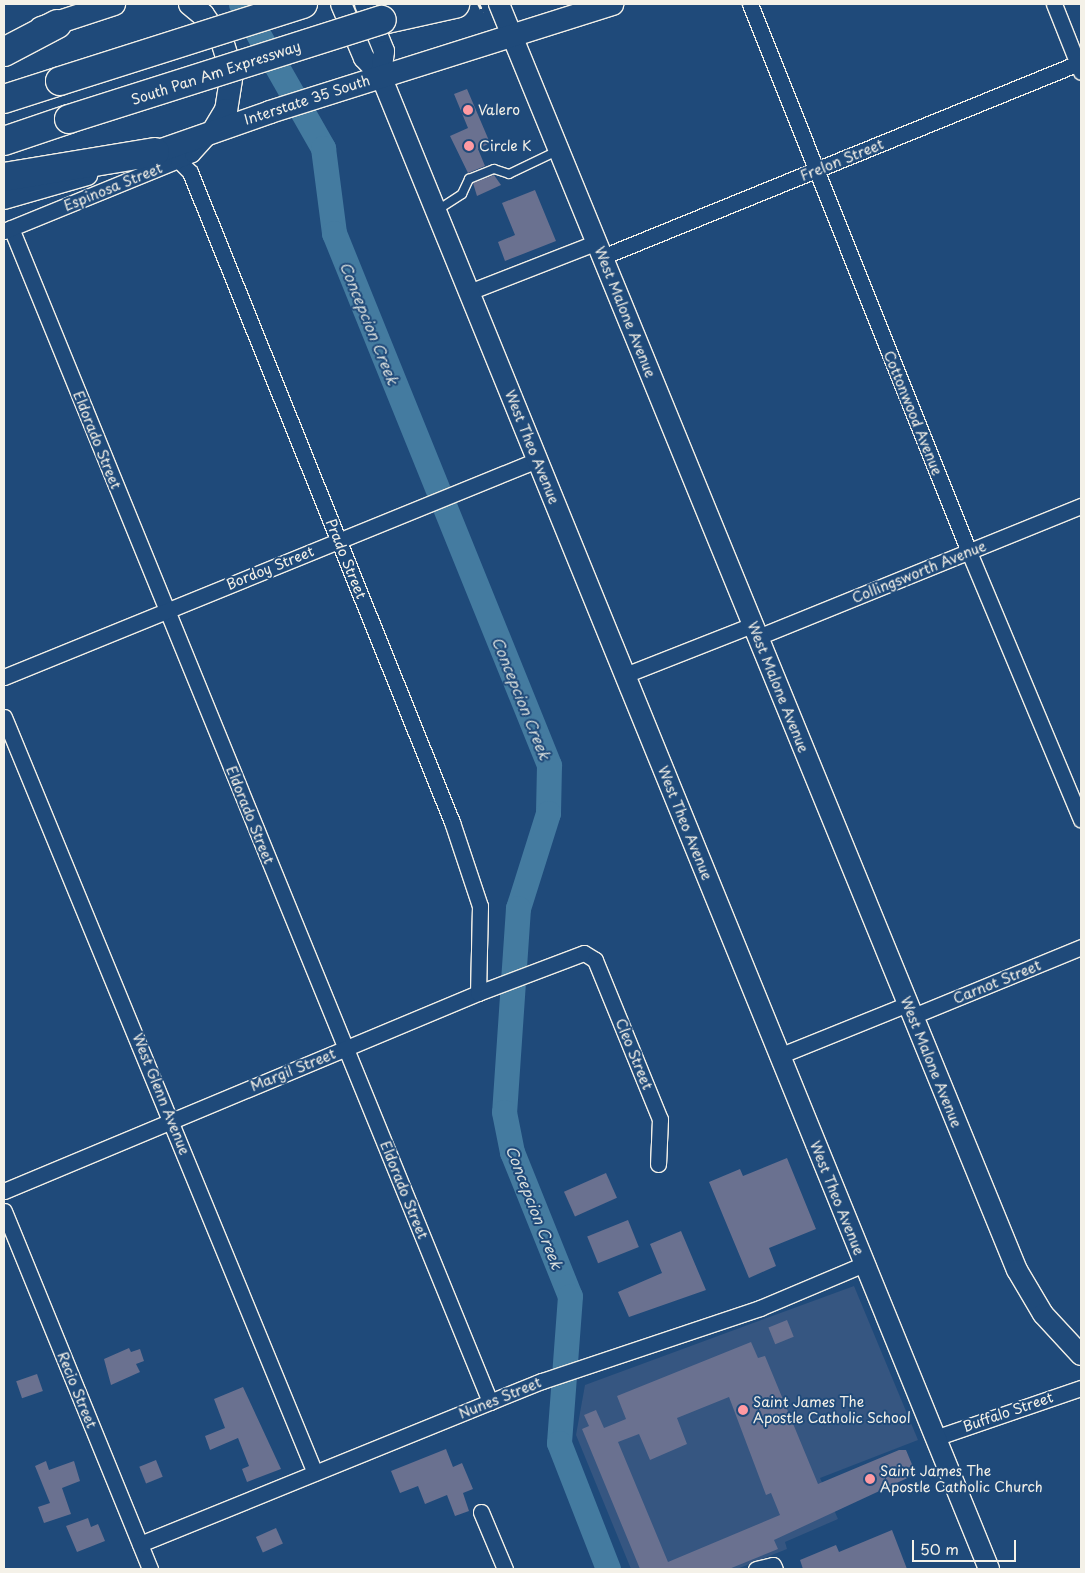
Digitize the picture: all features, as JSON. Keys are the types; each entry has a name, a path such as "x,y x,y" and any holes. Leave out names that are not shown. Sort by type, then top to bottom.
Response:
{"highway":[{"path":"4,99 303,4"},
{"name":"South Pan Am Expressway","path":"4,141 373,12 428,4"},
{"path":"373,12 455,4"},
{"path":"4,52 57,24"},
{"path":"4,177 166,156"}],"main road":[{"path":"4,39 57,24 114,4"},
{"path":"190,4 203,15 223,44 232,73 226,110 214,130"},
{"path":"549,4 584,13"},
{"name":"Interstate 35 South","path":"4,198 166,156 214,130 612,4"}],"street":[{"name":"West Theo Avenue","path":"341,4 364,58 381,76 988,1569"},
{"name":"West Malone Avenue","path":"499,4 1017,1270 1043,1314 1081,1355"},
{"name":"Cottonwood Avenue","path":"750,4 969,552 1081,820"},
{"path":"1054,4 1080,67"},
{"name":"West Theo Avenue","path":"373,12 384,51 381,76"},
{"name":"Frelon Street","path":"469,292 600,249 817,170 1080,67"},
{"name":"Espinosa Street","path":"7,230 166,156"},
{"name":"Prado Street","path":"166,156 190,172 473,880 481,925 478,993"},
{"name":"Eldorado Street","path":"7,230 166,611 490,1402"},
{"name":"Bordoy Street","path":"4,677 537,460"},
{"name":"Collingsworth Avenue","path":"624,675 755,631 969,552 1081,506"},
{"name":"West Glenn Avenue","path":"4,717 172,1120 315,1473"},
{"name":"Carnot Street","path":"780,1056 1081,947"},
{"name":"Margil Street","path":"4,1192 492,987 584,953"},
{"name":"Cleo Street","path":"584,953 595,960 660,1120 658,1164"},
{"name":"Recio Street","path":"4,1212 150,1569"},
{"name":"Nunes Street","path":"140,1544 542,1381 760,1308 864,1264"},
{"name":"Buffalo Street","path":"935,1438 1081,1388"},
{"path":"481,1512 505,1569"},
{"path":"756,1569 774,1567"}],"lane":[{"path":"436,211 462,194 469,180 494,169 509,174 559,150"}],"shaded area":[{"name":"Saint James The Apostle Catholic School","path":"854,1286 918,1440 820,1478 838,1519 785,1542 787,1549 737,1569 631,1569 576,1435 585,1385"}],"building":[{"path":"467,89 490,143 478,149 485,166 468,173 450,136 468,128 454,94"},
{"path":"494,175 501,185 477,196 473,183"},
{"path":"535,190 556,241 505,261 498,242 515,235 502,203"},
{"path":"787,1158 816,1229 769,1248 776,1266 749,1278 709,1182 740,1169 743,1176"},
{"path":"606,1173 617,1198 575,1216 564,1192"},
{"path":"628,1220 639,1247 598,1263 587,1236"},
{"path":"681,1231 706,1290 629,1317 618,1292 662,1273 650,1244"},
{"path":"787,1320 794,1337 775,1344 768,1327"},
{"path":"751,1342 758,1358 765,1356 818,1484 899,1450 906,1450 916,1474 774,1540 778,1549 729,1569 640,1569 582,1429 589,1426 584,1415 596,1410 604,1428 626,1419 617,1396","holes":["729,1397 766,1495 771,1493 780,1515 668,1562 618,1442 639,1434 650,1460 687,1444 677,1418"]},
{"path":"129,1348 131,1352 140,1349 144,1361 136,1364 140,1372 111,1385 104,1359"},
{"path":"37,1374 43,1391 22,1398 16,1381"},
{"path":"243,1387 281,1469 247,1482 242,1469 249,1466 238,1438 210,1450 205,1436 225,1428 214,1399"},
{"path":"446,1449 453,1467 462,1463 473,1489 463,1493 469,1511 455,1516 447,1495 425,1504 418,1486 400,1493 391,1471"},
{"path":"156,1460 163,1477 146,1483 139,1467"},
{"path":"46,1461 49,1470 74,1461 80,1481 62,1488 71,1514 44,1523 38,1507 50,1503 35,1466"},
{"path":"88,1518 91,1527 98,1524 105,1541 77,1552 66,1526"},
{"path":"276,1528 283,1544 263,1552 256,1537"},
{"path":"892,1530 907,1569 803,1569 800,1560 836,1545 839,1552"}],"waterway":[{"name":"Concepcion Creek","path":"241,4 323,148 334,233 549,765 548,813 518,908 504,1112 512,1152 570,1296 559,1443 608,1569"}],"place":[{"name":"Valero","path":"468,110"},
{"name":"Circle K","path":"469,146"},
{"name":"Saint James The Apostle Catholic School","path":"743,1410"},
{"name":"Saint James The Apostle Catholic Church","path":"870,1479"}]}
